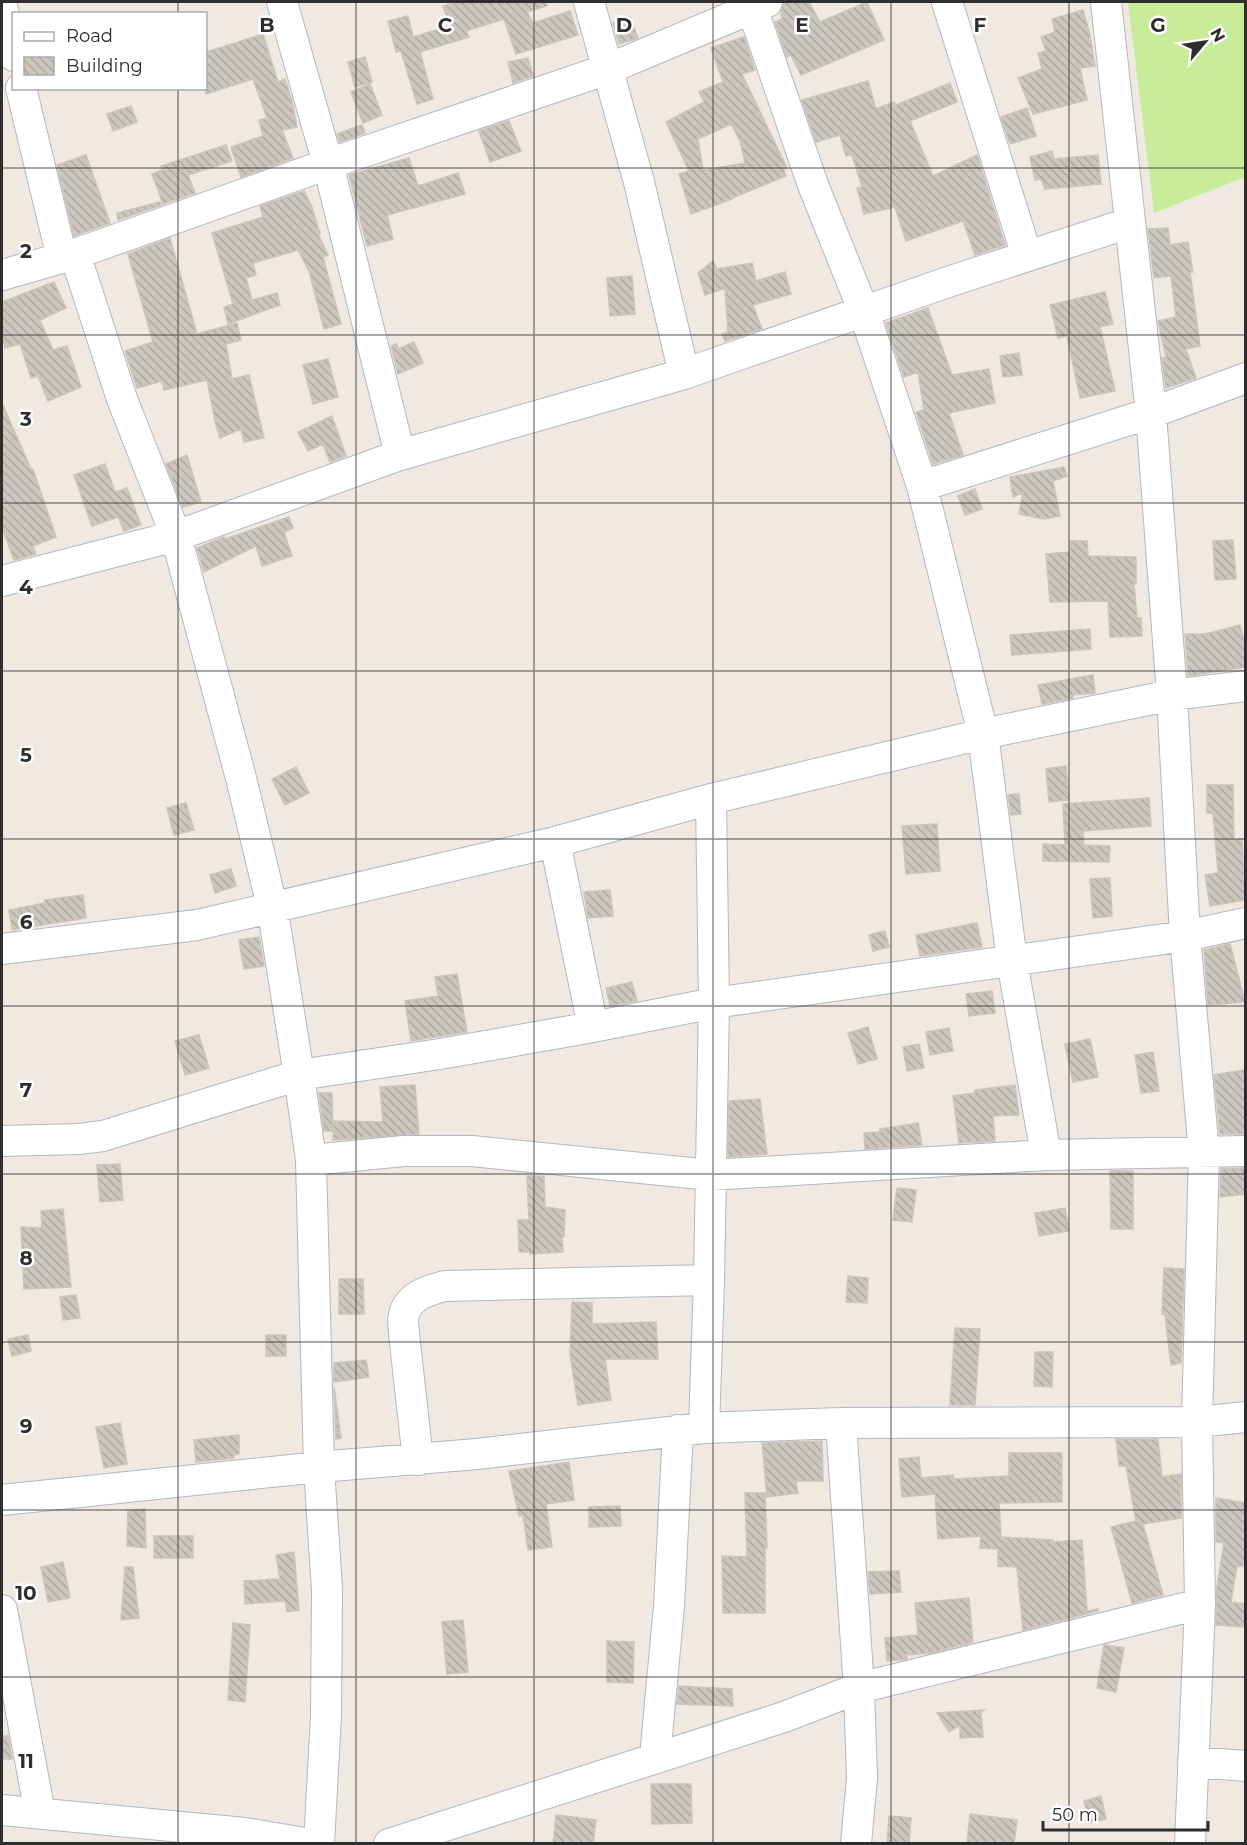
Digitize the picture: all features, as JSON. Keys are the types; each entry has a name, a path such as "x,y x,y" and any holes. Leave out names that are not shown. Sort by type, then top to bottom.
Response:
{"street":[{"path":"282,2 328,164 400,455"},
{"path":"589,2 639,182 684,374"},
{"path":"947,2 1027,256"},
{"path":"1106,2 1151,413 1172,695 1185,936 1204,1153 1197,1422 1200,1604 1190,1844"},
{"path":"2,275 68,256 328,164 608,69 756,4 813,185 864,312 922,486 983,734 1012,961 1046,1155"},
{"path":"2,6 12,48"},
{"path":"22,90 68,256 176,536 241,778 272,906 311,1160 319,1467 327,1590 326,1716 320,1844"},
{"path":"2,581 176,536 400,455 684,374 1129,223"},
{"path":"922,486 1151,413 1245,378"},
{"path":"2,949 197,924 555,842 711,799 983,734 1172,695 1245,686"},
{"path":"655,1757 669,1606 709,1280 714,1003 711,799"},
{"path":"555,842 593,1027"},
{"path":"2,1141 79,1140 103,1136 299,1075 440,1054 714,1003 1185,936 1245,923"},
{"path":"311,1160 404,1151 471,1151 711,1175 1046,1155 1245,1152"},
{"path":"418,1460 404,1334 404,1313 414,1299 427,1291 445,1286 709,1280"},
{"path":"2,1500 319,1467 418,1460 691,1429 841,1423 1197,1422 1245,1417"},
{"path":"841,1423 860,1688 862,1778 856,1844"},
{"path":"389,1844 784,1717 860,1688 1200,1604"},
{"path":"2,1610 40,1813"},
{"path":"1194,1762 1245,1766"},
{"path":"2,1810 245,1833 311,1844"}],"green space":[{"path":"1128,2 1245,2 1245,177 1154,213"}],"building":[{"path":"457,2 547,2 547,6 527,12 533,23 570,11 578,35 516,54 504,19 466,31 469,37 420,52 433,99 417,104 401,51 396,52 388,21 408,16 413,37 450,26 443,6"},
{"path":"784,2 809,2 820,22 867,2 884,40 801,75 791,55 787,57 775,22 782,19 781,12"},
{"path":"1083,10 1095,66 1080,68 1087,100 1033,114 1018,78 1042,69 1038,53 1046,51 1041,37 1055,32 1052,19"},
{"path":"630,17 638,38 619,44 613,23"},
{"path":"263,34 278,82 285,79 292,101 297,127 282,130 293,158 241,177 231,147 263,136 259,120 267,118 253,79 206,94 207,52"},
{"path":"744,37 755,70 742,74 787,168 784,170 786,176 691,214 679,174 689,171 666,122 704,102 699,92 723,82 711,48","holes":["731,124 740,141 745,163 703,170 698,139"]},
{"path":"365,57 372,82 355,87 348,62"},
{"path":"528,58 533,76 513,83 508,62"},
{"path":"868,81 876,109 894,102 896,105 950,83 957,102 910,121 933,176 977,155 1005,245 975,255 963,221 906,241 895,207 864,214 857,188 862,187 852,155 846,156 840,135 816,142 802,100"},
{"path":"370,84 382,115 363,123 351,92"},
{"path":"131,106 137,122 113,131 107,114"},
{"path":"1027,108 1036,136 1010,144 1001,117"},
{"path":"509,121 521,151 490,162 479,131"},
{"path":"362,125 365,133 340,142 337,134"},
{"path":"226,145 232,161 188,175 195,193 163,204 152,174 162,170 161,166"},
{"path":"1052,151 1054,159 1098,155 1101,184 1045,189 1041,179 1035,180 1030,157"},
{"path":"86,155 110,223 74,236 57,165"},
{"path":"409,158 418,186 458,173 465,194 387,215 393,239 367,246 349,175"},
{"path":"304,191 312,207 320,234 318,234 328,255 323,257 341,324 324,329 309,271 298,250 253,263 256,275 246,278 252,300 277,293 280,305 228,324 224,307 233,304 212,233 263,217 260,206"},
{"path":"160,202 161,205 118,220 117,213"},
{"path":"1168,228 1170,245 1188,242 1200,346 1186,349 1196,378 1166,388 1162,358 1166,357 1158,321 1176,317 1171,276 1154,278 1148,229"},
{"path":"170,238 197,334 237,323 241,340 226,344 232,379 249,375 264,438 244,442 241,429 220,438 207,380 164,390 162,381 137,388 125,351 153,342 128,254"},
{"path":"713,261 717,269 752,263 756,281 785,272 791,294 753,305 762,329 725,341 722,334 728,332 725,288 705,295 698,273"},
{"path":"632,276 635,314 610,316 607,278"},
{"path":"54,282 66,308 40,320 53,350 67,346 81,387 48,401 38,376 31,378 20,344 5,348 2,333 2,302"},
{"path":"1105,292 1113,324 1100,327 1115,391 1080,398 1067,336 1058,338 1050,305"},
{"path":"928,308 952,375 989,369 995,403 949,413 963,455 933,464 916,412 924,410 918,372 904,377 886,323"},
{"path":"414,342 423,363 398,374 391,346 397,344 398,349"},
{"path":"1019,353 1022,375 1003,377 1000,356"},
{"path":"328,359 338,397 313,404 303,365"},
{"path":"2,403 31,469 33,469 56,537 33,546 36,554 14,560 2,527"},
{"path":"332,416 346,456 330,462 323,444 308,451 298,432"},
{"path":"187,455 201,502 183,507 166,464"},
{"path":"105,464 115,492 127,488 141,525 124,531 118,517 92,526 74,475"},
{"path":"1064,467 1067,476 1053,481 1060,516 1044,519 1019,514 1023,493 1013,497 1010,477"},
{"path":"975,489 982,509 965,515 958,496"},
{"path":"289,517 293,528 284,532 292,556 262,566 256,546 204,572 197,548 224,537 225,539"},
{"path":"1233,540 1236,579 1215,580 1213,541"},
{"path":"1070,541 1087,541 1088,556 1136,557 1136,584 1134,584 1137,618 1141,618 1142,636 1110,637 1108,601 1050,602 1046,554 1070,552"},
{"path":"1240,625 1245,644 1245,667 1188,676 1185,634 1206,634"},
{"path":"1090,629 1091,649 1012,655 1010,635"},
{"path":"1093,675 1095,693 1073,695 1073,698 1042,704 1038,685"},
{"path":"1066,766 1069,800 1049,802 1046,769"},
{"path":"296,767 309,793 285,805 272,779"},
{"path":"1207,785 1233,785 1234,840 1242,839 1245,900 1210,906 1205,875 1218,873 1213,813 1207,813"},
{"path":"1019,794 1021,814 1011,815 1008,795"},
{"path":"1149,798 1151,826 1083,831 1084,845 1110,846 1109,862 1043,861 1043,844 1065,845 1063,804"},
{"path":"186,803 194,830 174,835 167,808"},
{"path":"937,824 940,871 906,874 902,826"},
{"path":"231,869 236,886 215,893 210,875"},
{"path":"1110,878 1112,916 1093,918 1090,879"},
{"path":"610,890 613,916 588,918 584,892"},
{"path":"83,895 86,918 12,930 9,910 45,903 45,900"},
{"path":"977,923 982,947 920,956 916,935"},
{"path":"885,931 889,947 873,951 869,935"},
{"path":"259,937 264,966 244,969 239,940"},
{"path":"1230,944 1245,1002 1208,1005 1204,950"},
{"path":"457,974 467,1032 411,1041 405,1001 438,996 435,977"},
{"path":"632,982 637,1001 610,1006 606,988"},
{"path":"992,991 995,1013 969,1016 966,994"},
{"path":"868,1027 877,1059 858,1064 848,1033"},
{"path":"949,1028 953,1051 930,1055 926,1032"},
{"path":"199,1035 209,1068 185,1075 175,1041"},
{"path":"1090,1039 1098,1077 1073,1082 1065,1044"},
{"path":"919,1044 924,1068 907,1071 903,1047"},
{"path":"1153,1052 1159,1091 1141,1093 1135,1055"},
{"path":"1245,1070 1245,1134 1220,1134 1214,1075"},
{"path":"415,1085 419,1134 333,1140 334,1121 383,1122 380,1087"},
{"path":"1015,1085 1019,1115 993,1116 995,1141 959,1143 953,1096 975,1093 975,1090"},
{"path":"319,1093 332,1093 333,1131 324,1131"},
{"path":"760,1099 767,1154 728,1157 729,1101"},
{"path":"918,1123 922,1145 865,1149 864,1133 880,1132 880,1129"},
{"path":"120,1164 123,1200 100,1202 97,1165"},
{"path":"1245,1168 1245,1194 1220,1197 1221,1169"},
{"path":"1110,1171 1133,1171 1133,1229 1111,1229"},
{"path":"527,1176 544,1176 545,1207 565,1210 563,1252 530,1254 530,1252 519,1252 518,1220 529,1220"},
{"path":"897,1188 916,1190 912,1222 893,1220"},
{"path":"1065,1208 1069,1231 1039,1236 1035,1213"},
{"path":"63,1209 71,1287 24,1289 21,1227 42,1228 41,1211"},
{"path":"1164,1268 1184,1269 1181,1363 1171,1365 1165,1315 1162,1314"},
{"path":"848,1276 868,1278 867,1303 846,1302"},
{"path":"339,1279 363,1279 364,1314 339,1314"},
{"path":"76,1295 80,1318 63,1320 60,1297"},
{"path":"572,1302 592,1303 592,1324 656,1322 658,1359 605,1359 611,1400 578,1405 570,1355"},
{"path":"955,1328 980,1329 975,1405 950,1405"},
{"path":"28,1335 31,1351 12,1356 8,1339"},
{"path":"266,1335 286,1335 286,1356 266,1356"},
{"path":"1035,1352 1053,1352 1052,1387 1034,1386"},
{"path":"366,1360 369,1377 334,1382 334,1363"},
{"path":"334,1387 341,1438 336,1439"},
{"path":"120,1423 127,1464 104,1468 96,1427"},
{"path":"239,1435 239,1454 234,1455 234,1458 196,1462 194,1440"},
{"path":"1116,1439 1158,1439 1162,1477 1181,1474 1181,1518 1143,1524 1163,1595 1132,1603 1111,1527 1136,1521 1126,1466 1119,1466"},
{"path":"822,1441 823,1481 796,1481 798,1493 767,1497 762,1443"},
{"path":"1009,1453 1062,1453 1062,1502 999,1503 1001,1537 1053,1540 1053,1542 1082,1540 1087,1611 1098,1609 1098,1611 1023,1630 1017,1567 998,1566 998,1549 980,1548 981,1536 938,1539 935,1494 902,1497 899,1459 919,1457 921,1478 953,1475 954,1479 1009,1476"},
{"path":"569,1462 574,1500 546,1504 552,1547 528,1550 523,1515 519,1516 509,1471"},
{"path":"745,1493 765,1493 767,1548 765,1548 765,1613 723,1613 722,1556 747,1557"},
{"path":"1216,1498 1245,1503 1245,1566 1237,1566 1231,1602 1245,1604 1245,1627 1216,1625 1217,1586 1224,1543 1216,1542"},
{"path":"620,1506 621,1526 589,1527 589,1507"},
{"path":"145,1509 146,1548 127,1546 128,1510"},
{"path":"154,1536 193,1536 193,1558 154,1558"},
{"path":"294,1552 299,1610 287,1612 285,1601 245,1604 244,1581 280,1579 276,1555"},
{"path":"63,1562 70,1598 48,1602 41,1567"},
{"path":"125,1567 133,1567 139,1618 121,1620"},
{"path":"899,1571 901,1592 870,1594 868,1572"},
{"path":"969,1598 973,1642 931,1653 906,1655 907,1659 887,1661 885,1638 918,1635 915,1603"},
{"path":"463,1620 468,1672 447,1674 442,1622"},
{"path":"233,1623 250,1625 245,1702 228,1700"},
{"path":"607,1641 634,1642 633,1683 607,1682"},
{"path":"1104,1645 1124,1648 1116,1692 1097,1688"},
{"path":"679,1686 732,1689 733,1706 677,1704"},
{"path":"984,1710 981,1712 983,1737 960,1738 960,1725 949,1732 937,1713"},
{"path":"2,1736 8,1736 12,1759 2,1759"},
{"path":"651,1784 691,1784 692,1823 652,1824"},
{"path":"1101,1796 1106,1819 1090,1823 1084,1801"},
{"path":"970,1814 1017,1820 1014,1844 967,1844"},
{"path":"556,1815 596,1820 593,1844 553,1844"},
{"path":"889,1816 911,1818 909,1844 887,1844"}]}
